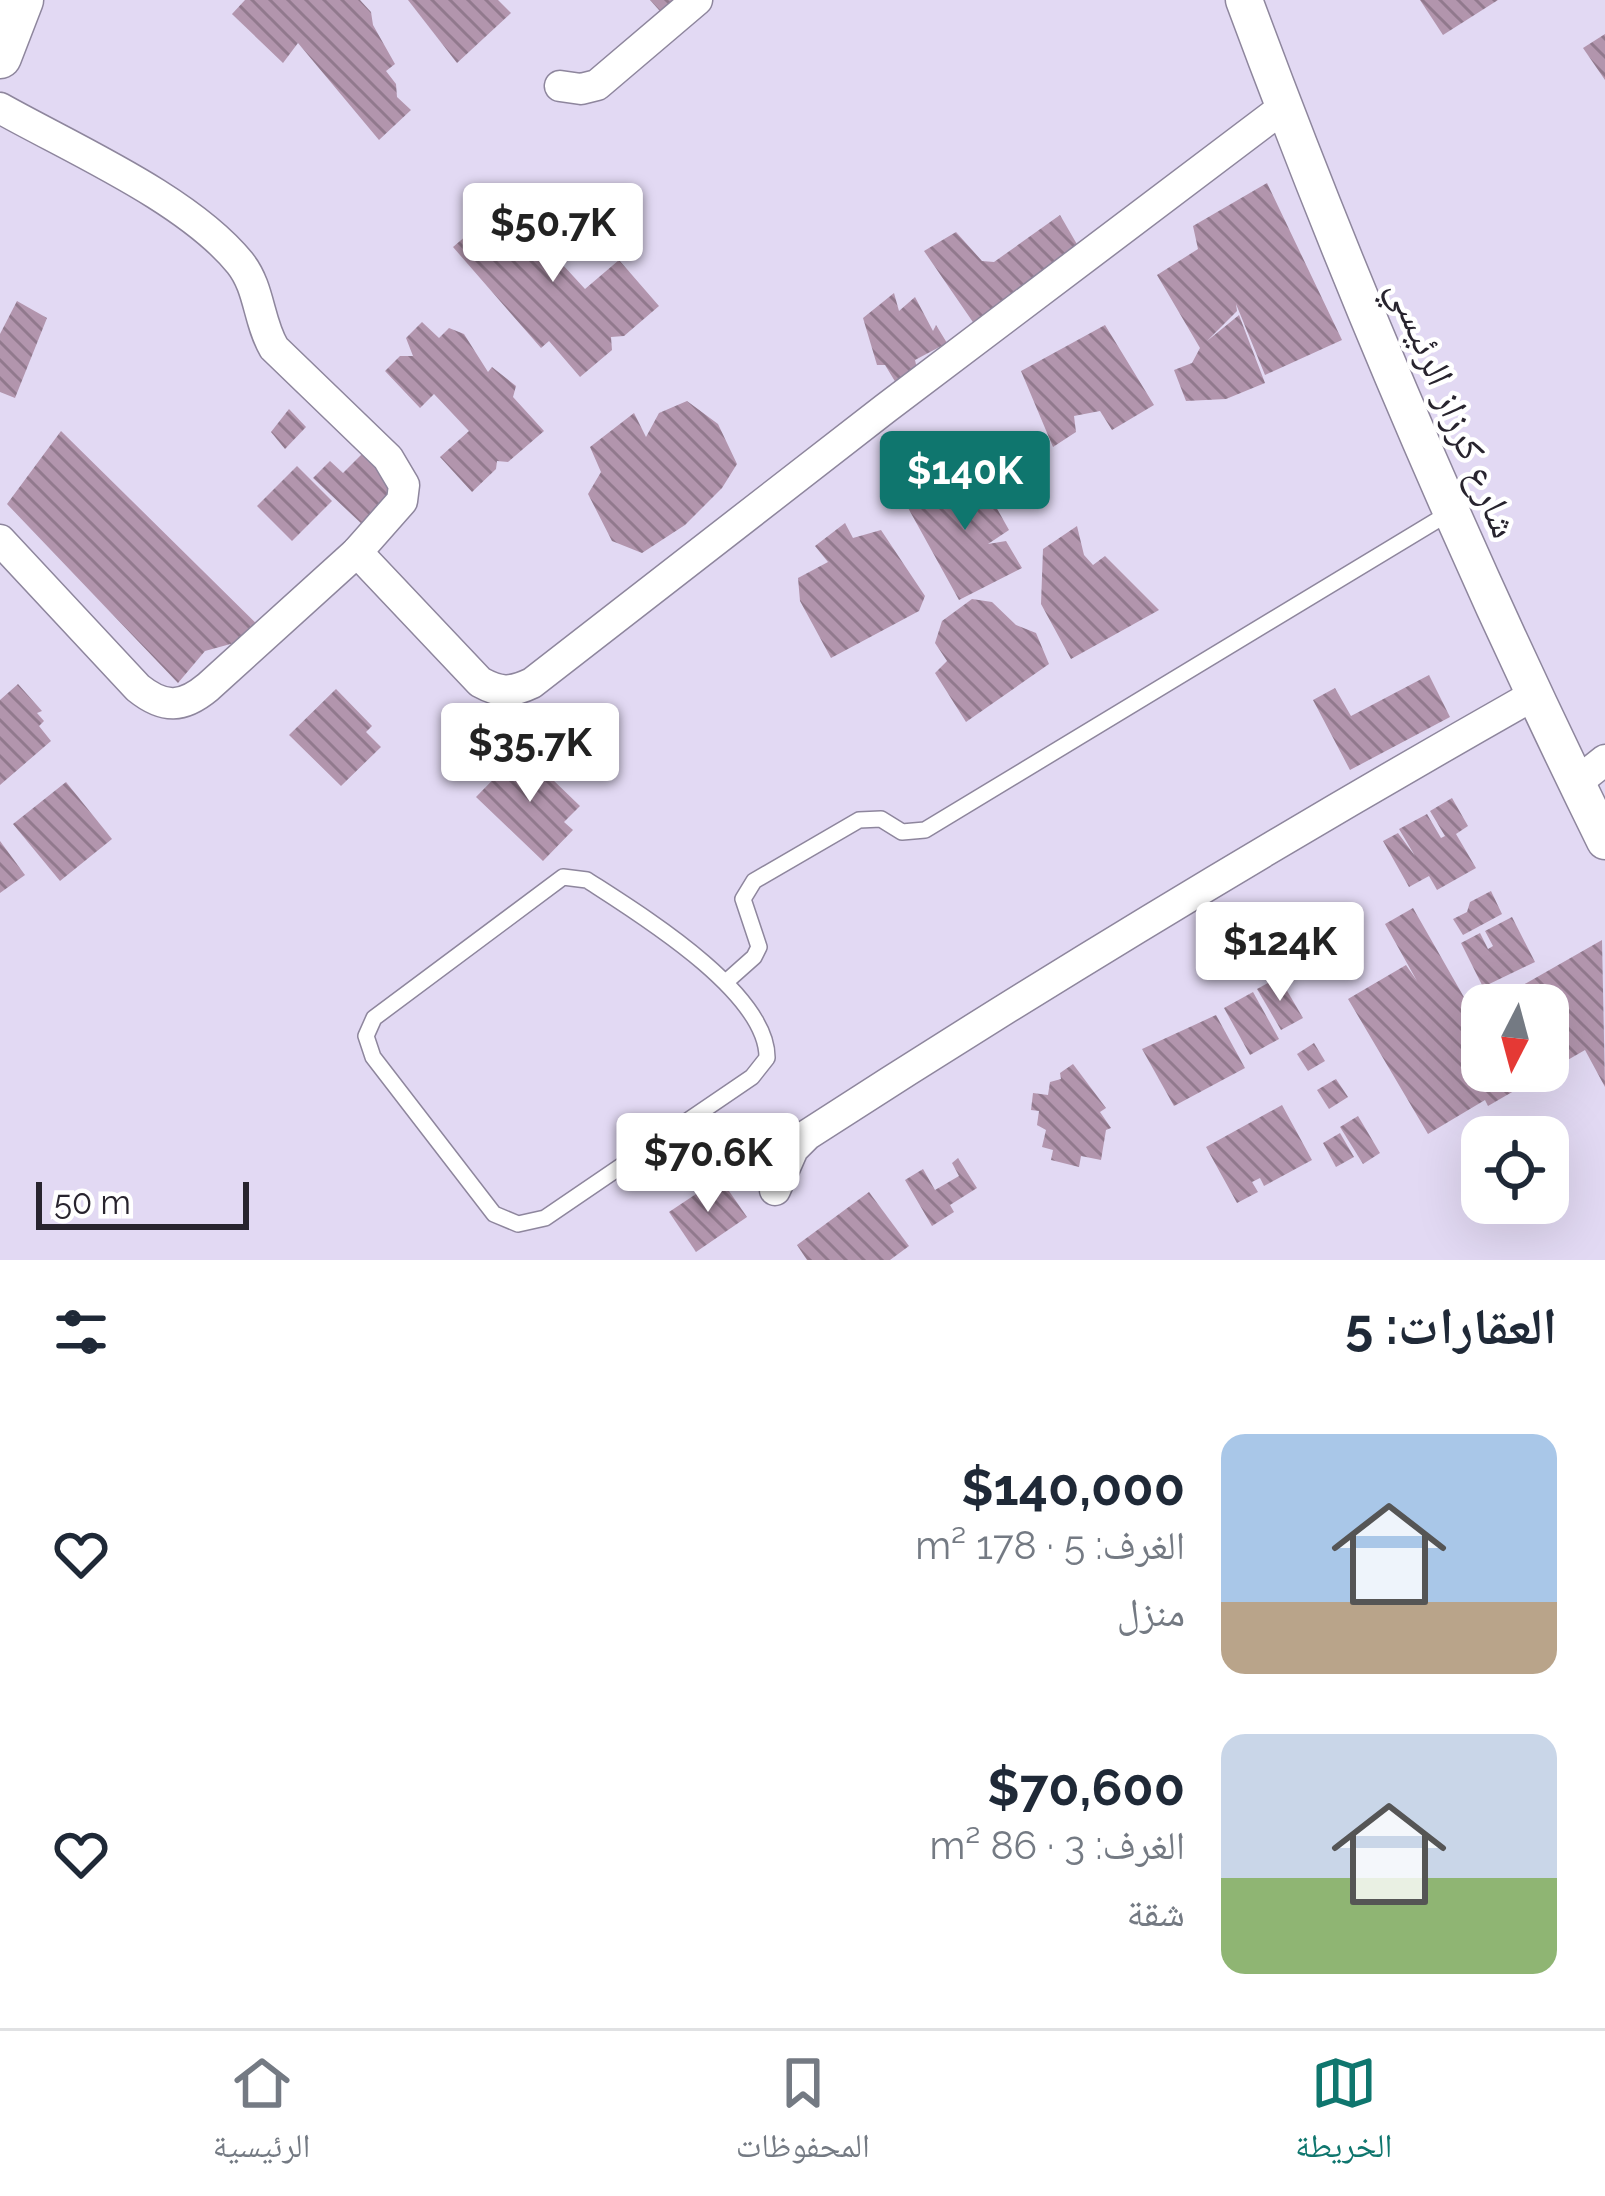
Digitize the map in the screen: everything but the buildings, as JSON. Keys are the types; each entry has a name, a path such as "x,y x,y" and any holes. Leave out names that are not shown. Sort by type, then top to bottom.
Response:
{"main road":[{"path":"0,57 22,0"}],"street":[{"path":"560,86 596,85 697,0"},
{"name":"شارع كرزاز الرئيسي","path":"1244,0 1451,511 1534,695 1591,771 1605,841"},
{"path":"357,552 480,682 497,692 532,683 1284,107"},
{"path":"0,108 168,203 238,262 253,284 263,329 274,348 399,472 404,485 402,501 357,552 208,687 191,701 172,706 153,700 139,688 0,540"},
{"path":"775,1190 793,1148 807,1135 1042,983 1534,695"}],"lane":[{"path":"727,981 754,957 759,946 743,899 754,881 859,820 880,819 902,832 925,830 1451,511"},
{"path":"563,877 587,880 727,981 764,1035 767,1058 762,1068 532,1223 518,1224 494,1214 367,1048 366,1036 374,1018 563,877"}]}
